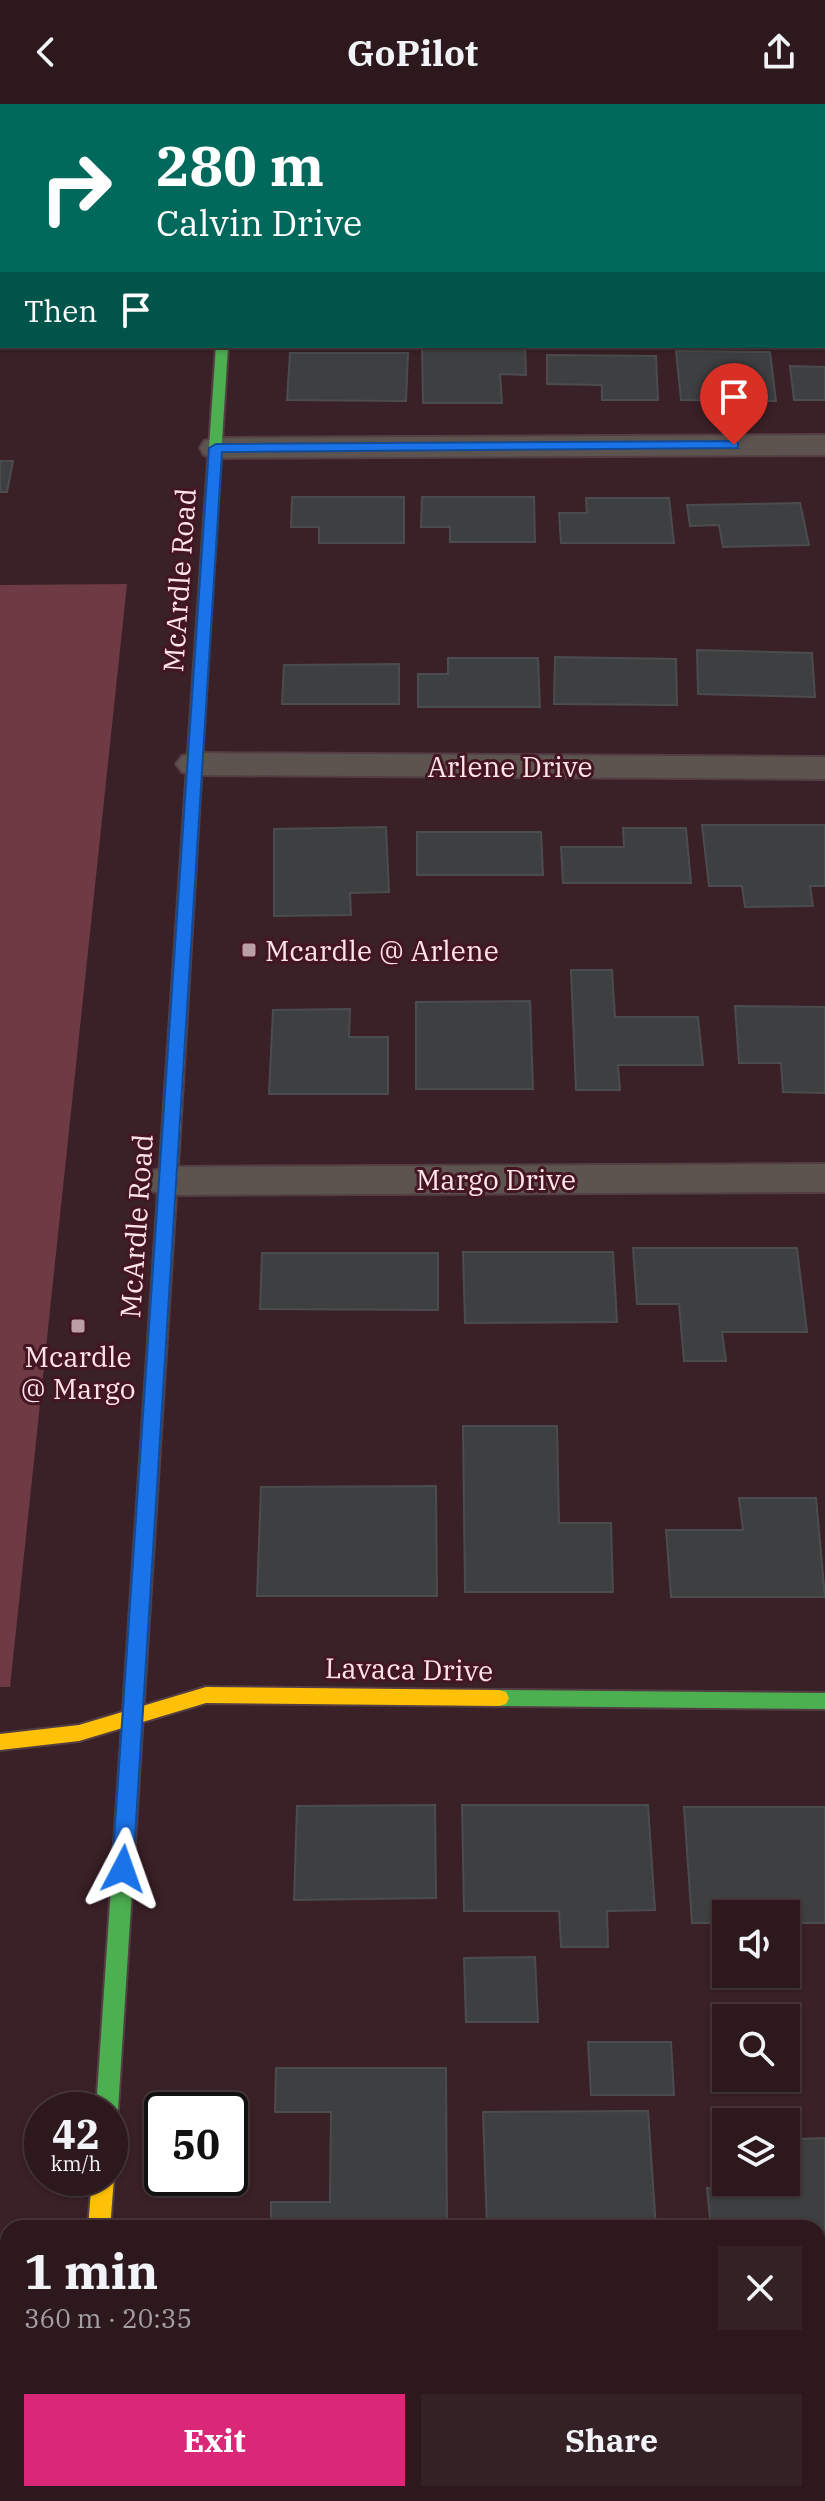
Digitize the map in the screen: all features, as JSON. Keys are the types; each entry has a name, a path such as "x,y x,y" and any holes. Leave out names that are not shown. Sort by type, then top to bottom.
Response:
{"main road":[{"name":"McArdle Road","path":"108,2092 222,348"},
{"name":"Lavaca Drive","path":"0,1742 39,1742 206,1695 825,1701"},
{"path":"100,2220 102,2196"}],"street":[{"path":"216,448 825,445"},
{"name":"Arlene Drive","path":"195,764 825,768"},
{"name":"Margo Drive","path":"167,1181 825,1178"}],"shaded area":[{"path":"127,584 10,1687 0,1687 0,585"}],"building":[{"path":"422,348 525,348 526,375 500,374 502,403 423,403"},
{"path":"676,351 770,352 776,401 681,400"},
{"path":"290,353 408,353 406,401 287,400"},
{"path":"547,355 656,356 658,400 602,400 602,385 547,384"},
{"path":"790,366 825,367 825,400 794,400"},
{"path":"0,461 13,461 7,492 0,492"},
{"path":"292,497 404,497 404,543 319,543 319,527 291,527"},
{"path":"422,497 534,497 535,542 450,542 450,527 421,527"},
{"path":"586,498 669,498 674,543 561,543 559,513 587,513"},
{"path":"800,503 809,545 723,547 719,525 690,526 687,505"},
{"path":"697,650 812,653 815,697 698,694"},
{"path":"555,657 676,659 677,705 554,704"},
{"path":"448,658 538,658 540,707 418,707 418,674 448,674"},
{"path":"399,664 399,704 282,704 284,665"},
{"path":"702,825 825,825 825,886 810,886 813,906 745,907 742,886 709,886"},
{"path":"386,827 389,892 350,893 351,915 274,916 274,829"},
{"path":"623,828 686,828 691,883 563,883 561,847 624,847"},
{"path":"417,832 541,832 543,875 417,875"},
{"path":"571,970 612,970 615,1017 698,1017 703,1065 618,1065 620,1090 576,1090"},
{"path":"530,1001 533,1089 416,1089 416,1002"},
{"path":"735,1006 825,1007 825,1093 783,1092 781,1063 739,1063"},
{"path":"350,1009 349,1037 388,1037 388,1094 269,1094 273,1010"},
{"path":"633,1248 797,1248 807,1332 722,1332 726,1361 684,1361 679,1304 637,1304"},
{"path":"463,1252 613,1252 617,1322 465,1323"},
{"path":"262,1253 438,1253 438,1310 260,1309"},
{"path":"463,1426 557,1426 559,1523 611,1523 613,1592 465,1592"},
{"path":"436,1486 437,1596 257,1596 261,1487"},
{"path":"739,1498 816,1498 825,1597 671,1597 666,1530 743,1530"},
{"path":"435,1805 436,1898 294,1900 297,1806"},
{"path":"462,1805 648,1805 655,1910 607,1911 608,1947 561,1947 559,1911 464,1911"},
{"path":"684,1807 825,1807 825,1923 800,1923 800,1900 712,1900 712,1923 692,1923"},
{"path":"535,1957 538,2022 466,2022 464,1958"},
{"path":"588,2042 671,2042 674,2095 591,2095"},
{"path":"276,2068 446,2068 447,2220 271,2220 271,2202 330,2202 331,2112 275,2112"},
{"path":"648,2111 655,2220 487,2220 483,2112"},
{"path":"825,2138 825,2220 710,2220 707,2188 712,2188 712,2196 800,2196 800,2139"}],"traffic: fast":[{"path":"200,679 222,348"},
{"path":"108,2092 171,1133"},
{"path":"499,1698 825,1701"}],"traffic: slow":[{"path":"171,1133 200,679"},
{"path":"0,1742 79,1733 206,1695 499,1698"},
{"path":"100,2220 102,2196"}],"place":[{"name":"Mcardle @ Arlene","path":"249,950"},
{"name":"Mcardle @ Margo","path":"78,1326"}],"route":[{"path":"123,1869 216,448 734,445"}]}
